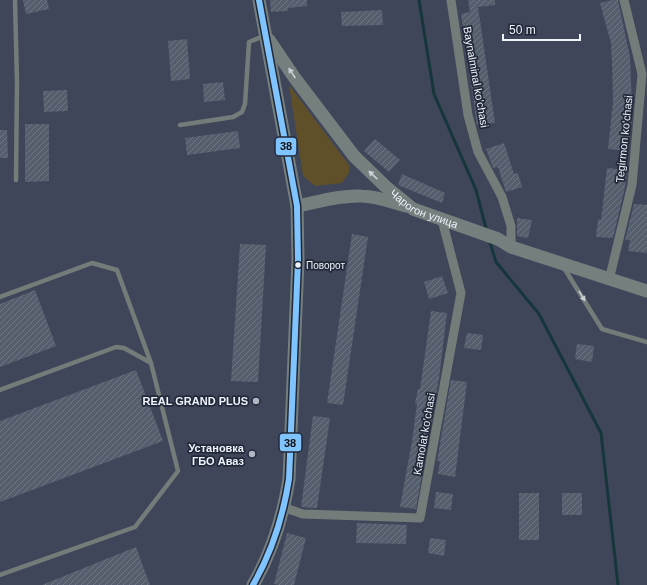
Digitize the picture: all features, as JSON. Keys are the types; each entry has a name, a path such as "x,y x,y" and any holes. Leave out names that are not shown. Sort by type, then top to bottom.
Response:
{"main road":[{"path":"253,585 267,558 284,508 289,479 298,260 297,206 259,0"},
{"name":"Чарогон улица","path":"266,35 294,77 354,156 384,186 413,209 498,239 511,247 609,280 647,291"},
{"path":"297,206 343,196 361,196 378,198 413,209"}],"street":[{"name":"Baynalminal ko'chasi","path":"451,0 468,114 478,152 502,197 511,226 511,247"},
{"name":"Tegirmon ko'chasi","path":"609,280 632,185 642,74 624,0"},
{"name":"Kamolat ko'chasi","path":"284,508 303,514 420,518 461,293 442,220"}],"lane":[{"path":"15,0 17,81 16,180"},
{"path":"180,125 233,117 242,112 245,104 249,42 266,35"},
{"path":"561,263 602,330 647,342"},
{"path":"0,297 92,264 117,270 151,363 178,471 135,527 0,575"},
{"path":"0,390 116,347 124,348 151,363"}],"shaded area":[{"path":"289,85 349,165 349,173 342,183 315,186 303,176"}],"building":[{"path":"23,0 47,0 49,9 26,14"},
{"path":"270,0 307,0 307,6 288,8 288,11 271,12"},
{"path":"468,0 495,0 495,5 478,7 495,123 477,125 461,14 470,12"},
{"path":"618,0 630,57 632,105 628,151 608,149 613,102 611,43 600,3"},
{"path":"382,10 383,25 342,26 341,12"},
{"path":"187,39 190,79 171,81 168,41"},
{"path":"223,82 225,100 204,102 203,84"},
{"path":"67,90 68,111 44,112 43,91"},
{"path":"25,124 49,124 49,181 25,182"},
{"path":"0,130 7,130 8,158 0,158"},
{"path":"238,131 240,148 187,155 185,138"},
{"path":"375,139 400,160 389,172 364,151"},
{"path":"504,143 514,174 518,173 522,187 506,192 498,167 493,168 486,149"},
{"path":"607,168 627,170 625,187 613,238 596,237 598,219 601,220"},
{"path":"402,174 445,193 442,203 398,185"},
{"path":"634,204 647,205 647,253 628,251 630,240 625,240"},
{"path":"517,218 532,220 528,238 517,236"},
{"path":"352,234 368,237 343,405 327,403"},
{"path":"240,244 266,245 258,382 231,381"},
{"path":"442,276 448,293 429,299 424,282"},
{"path":"35,290 56,346 0,367 0,304"},
{"path":"431,311 447,313 439,378 416,509 400,507 412,441 417,404 415,404 418,389 420,389"},
{"path":"467,333 483,335 481,350 464,348"},
{"path":"577,344 594,346 592,362 575,359"},
{"path":"136,370 163,441 0,502 0,421"},
{"path":"451,380 467,382 455,477 438,474 440,461 437,461"},
{"path":"313,416 330,418 317,508 301,507"},
{"path":"436,492 453,494 451,510 434,508"},
{"path":"519,493 539,493 539,540 519,540"},
{"path":"562,493 582,493 582,515 562,515"},
{"path":"357,523 407,525 406,544 356,543"},
{"path":"287,533 306,538 294,585 274,584"},
{"path":"430,538 446,540 444,556 428,553"},
{"path":"136,547 150,585 42,585"}],"waterway":[{"path":"419,0 434,94 476,190 487,232"},
{"path":"489,239 496,262 539,314 601,433 618,585"}],"transit line":[{"name":"38","path":"253,585 266,560 276,534 284,507 289,479 298,260 297,206 259,0"}],"place":[{"name":"Поворот","path":"298,265"},
{"name":"REAL GRAND PLUS","path":"256,401"},
{"name":"Установка ГБО Аваз","path":"252,454"}]}
